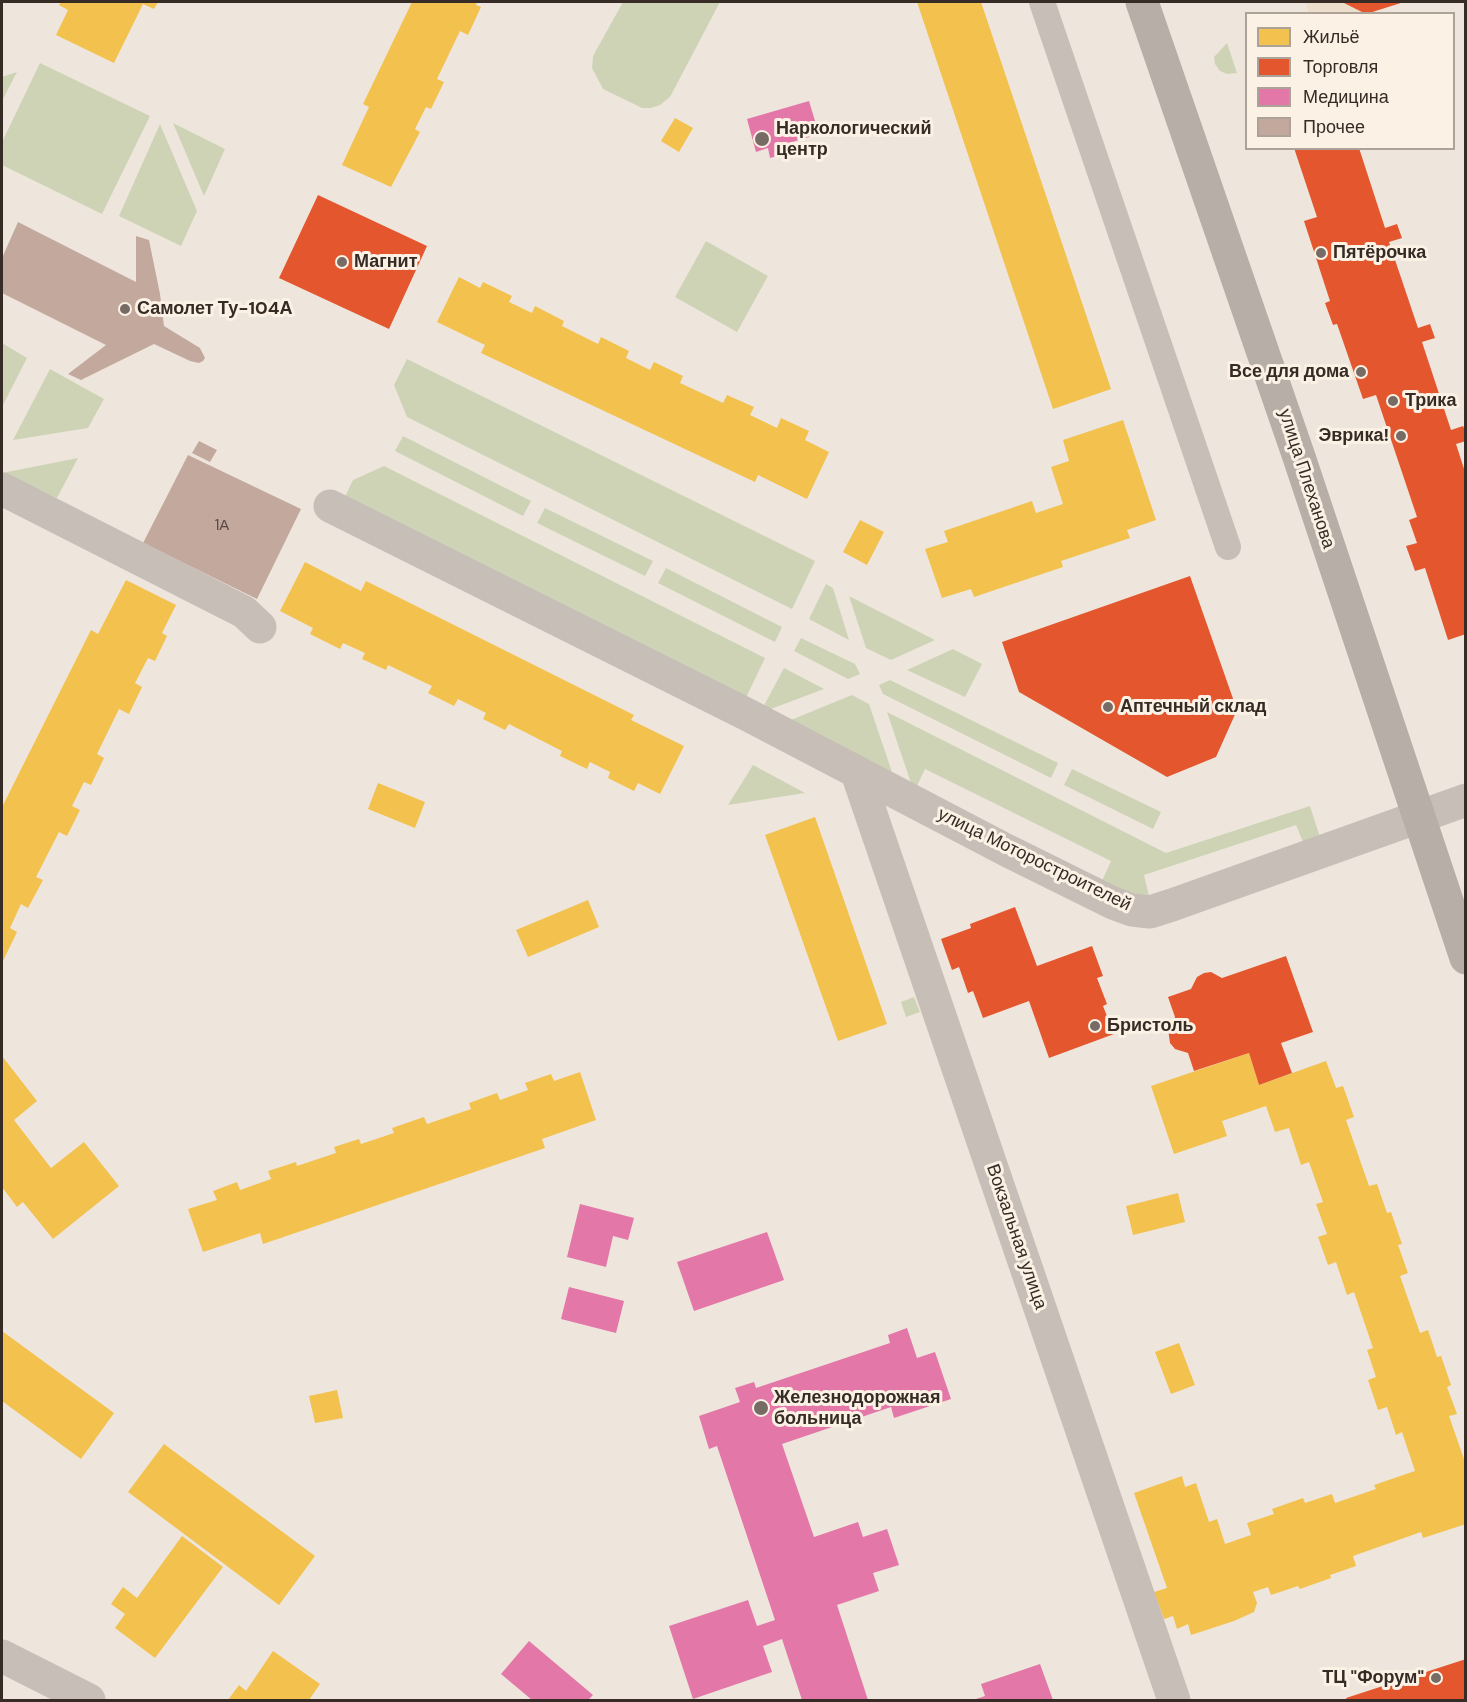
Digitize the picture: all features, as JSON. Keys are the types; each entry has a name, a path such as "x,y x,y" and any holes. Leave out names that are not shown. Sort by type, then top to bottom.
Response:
{"main road":[{"name":"улица Плеханова","path":"1142,2 1291,435 1466,958"}],"street":[{"path":"1042,2 1228,547"},
{"path":"2,489 244,612 260,627"},
{"name":"улица Моторостроителей","path":"330,506 748,715 1006,850 1113,903 1132,910 1150,912 1466,800"},
{"name":"Вокзальная улица","path":"858,772 1174,1701"},
{"path":"2,1656 89,1701"}],"green space":[{"path":"623,2 720,2 670,97 660,105 651,108 642,108 603,89 592,68 593,56"},
{"path":"1227,43 1237,73 1227,74 1220,71 1215,64 1214,57"},
{"path":"40,63 150,116 102,214 2,165 2,142"},
{"path":"17,72 2,101 2,77"},
{"path":"173,123 225,149 204,196"},
{"path":"160,124 197,211 181,246 119,216"},
{"path":"706,241 768,276 737,332 675,297"},
{"path":"2,343 27,358 2,407"},
{"path":"407,359 815,561 792,609 407,417 394,385"},
{"path":"50,369 104,399 88,428 13,440"},
{"path":"403,436 531,501 523,516 395,451"},
{"path":"78,458 57,498 2,476 2,473"},
{"path":"384,466 765,658 743,704 342,503 353,480"},
{"path":"545,508 653,561 645,576 537,523"},
{"path":"666,568 782,627 775,642 658,583"},
{"path":"826,584 833,588 849,640 809,619"},
{"path":"849,596 935,640 891,660 866,648"},
{"path":"801,638 855,664 860,674 848,679 794,651"},
{"path":"953,649 982,664 965,697 907,670"},
{"path":"784,668 824,689 760,713"},
{"path":"890,680 1058,763 1051,778 883,694 879,685"},
{"path":"852,695 869,704 895,781 786,722"},
{"path":"887,712 1166,853 1310,806 1320,837 1303,842 1296,825 1144,875 1149,896 1136,896 1101,883 1111,861 925,769 914,792"},
{"path":"753,765 805,793 728,805"},
{"path":"1072,769 1161,812 1153,829 1064,785"},
{"path":"914,997 920,1012 906,1017 901,1002"}],"shaded area":[{"path":"1305,2 1342,2 1364,12 1309,12"}],"building: Жильё":[{"path":"61,2 158,2 154,9 143,4 114,63 56,35 68,10 59,5"},
{"path":"412,2 477,2 476,5 481,7 468,35 460,31 437,79 444,82 431,109 426,107 415,129 420,132 391,187 342,165 369,107 363,104"},
{"path":"917,2 981,2 1111,389 1053,409"},
{"path":"675,118 693,128 679,152 661,141"},
{"path":"459,277 480,288 483,282 512,296 509,302 532,313 535,306 564,321 562,326 598,344 601,337 629,351 626,358 650,370 654,362 683,376 680,383 723,403 727,395 754,407 750,415 777,428 781,418 809,431 805,440 829,452 807,499 758,475 755,482 481,353 485,345 437,322"},
{"path":"1123,420 1156,520 1127,530 1130,538 1061,561 1063,567 974,597 971,589 942,598 925,549 948,542 944,531 1032,501 1036,513 1063,504 1051,467 1069,461 1063,440"},
{"path":"860,520 884,532 867,565 843,552"},
{"path":"305,562 361,591 366,581 634,715 631,720 684,746 660,794 638,783 634,791 608,778 610,772 590,762 587,769 560,756 562,751 509,724 505,730 483,719 486,713 458,699 454,706 428,693 432,686 388,665 386,670 362,659 365,653 343,643 340,649 310,634 313,628 280,611"},
{"path":"126,580 176,605 162,633 167,636 155,661 148,658 135,683 142,687 129,714 119,709 97,754 104,758 91,785 84,782 72,806 80,810 67,836 59,832 36,877 43,880 28,908 21,904 10,928 17,932 2,963 2,807 91,630 98,634"},
{"path":"378,783 425,802 415,828 368,809"},
{"path":"815,817 887,1024 838,1041 765,835"},
{"path":"588,900 599,927 528,957 516,930"},
{"path":"1249,1053 1259,1085 1326,1061 1336,1088 1343,1086 1354,1117 1346,1120 1369,1186 1377,1184 1387,1213 1391,1212 1402,1244 1398,1245 1408,1273 1400,1276 1420,1333 1428,1330 1437,1357 1441,1356 1451,1385 1447,1387 1457,1414 1449,1416 1466,1465 1466,1524 1423,1538 1421,1532 1353,1556 1356,1566 1300,1589 1298,1586 1271,1595 1268,1587 1253,1592 1257,1603 1254,1612 1191,1635 1188,1624 1177,1629 1173,1616 1164,1619 1154,1592 1167,1588 1134,1493 1182,1476 1185,1487 1196,1483 1209,1522 1217,1519 1225,1544 1251,1535 1247,1523 1274,1514 1272,1509 1303,1498 1305,1503 1332,1494 1335,1503 1376,1489 1374,1485 1415,1471 1402,1432 1396,1435 1387,1407 1378,1410 1368,1380 1376,1377 1367,1350 1373,1348 1354,1292 1347,1295 1336,1262 1328,1265 1318,1237 1327,1234 1316,1204 1323,1202 1309,1162 1301,1165 1289,1128 1275,1132 1266,1106 1222,1121 1227,1136 1174,1154 1151,1086"},
{"path":"2,1056 37,1101 14,1120 51,1168 84,1142 119,1186 53,1239 23,1202 17,1207 2,1187"},
{"path":"580,1072 596,1120 542,1139 545,1148 263,1244 260,1233 203,1252 188,1209 217,1200 213,1191 237,1182 240,1190 271,1179 268,1171 296,1162 297,1166 336,1153 334,1147 359,1139 361,1144 394,1133 392,1128 424,1117 427,1124 471,1109 469,1103 497,1093 500,1100 528,1090 525,1083 551,1074 554,1081"},
{"path":"1178,1193 1185,1222 1133,1235 1126,1206"},
{"path":"2,1331 114,1413 81,1459 2,1401"},
{"path":"1179,1343 1195,1385 1171,1394 1155,1352"},
{"path":"337,1390 343,1418 315,1423 309,1396"},
{"path":"164,1444 315,1556 279,1605 128,1492"},
{"path":"182,1536 223,1567 155,1658 115,1628 125,1614 111,1604 123,1587 137,1598"},
{"path":"273,1651 320,1684 309,1700 228,1700 239,1685 246,1691"}],"building: Торговля":[{"path":"1342,2 1404,2 1372,12 1362,12"},
{"path":"1295,150 1360,150 1385,228 1397,224 1402,238 1389,242 1418,328 1430,324 1435,338 1422,342 1451,430 1463,426 1466,432 1466,441 1456,444 1466,475 1466,634 1448,640 1425,568 1415,571 1406,546 1417,543 1409,520 1417,517 1376,395 1363,399 1337,324 1333,325 1325,303 1330,301 1304,221 1317,217"},
{"path":"318,195 427,246 389,329 279,278"},
{"path":"1190,576 1237,710 1216,757 1167,777 1019,692 1002,642"},
{"path":"1015,907 1037,966 1092,946 1103,976 1097,978 1107,1004 1103,1006 1114,1034 1049,1058 1029,1001 983,1018 973,991 968,993 959,967 952,970 941,939 971,928 970,924"},
{"path":"1286,956 1313,1032 1281,1043 1292,1073 1259,1085 1249,1053 1194,1071 1188,1053 1175,1049 1170,1043 1168,1029 1175,1017 1168,997 1191,989 1197,977 1204,973 1211,972 1222,978"},
{"name":"ТЦ \"Форум\"","path":"1466,1659 1466,1700 1347,1700 1346,1698"}],"building: Медицина":[{"path":"809,101 819,134 779,146 781,155 770,158 768,148 756,152 747,119"},
{"path":"580,1204 634,1218 628,1240 613,1236 606,1267 567,1257"},
{"path":"767,1232 784,1280 694,1311 677,1262"},
{"path":"569,1287 624,1301 616,1333 561,1319"},
{"path":"907,1328 917,1358 935,1352 951,1399 894,1418 891,1407 782,1444 814,1537 858,1522 863,1537 887,1529 899,1565 873,1573 879,1591 837,1605 868,1700 802,1700 782,1639 763,1646 772,1672 693,1699 669,1626 748,1600 757,1626 775,1620 717,1446 709,1449 699,1416 740,1402 735,1388 754,1382 756,1388 890,1343 888,1335"},
{"path":"529,1641 593,1695 588,1700 532,1700 501,1674"},
{"path":"1040,1664 1053,1700 973,1700 985,1696 981,1684"}],"building: Прочее":[{"path":"18,222 136,282 136,236 149,240 164,326 200,348 205,358 203,361 199,363 190,361 154,344 81,380 68,374 106,345 2,293 2,258"},
{"path":"199,441 217,450 210,462 192,453"},
{"path":"188,455 301,509 257,599 143,543"}],"place":[{"name":"Наркологический центр","path":"762,139"},
{"name":"Пятёрочка","path":"1321,253"},
{"name":"Магнит","path":"342,262"},
{"name":"Самолет Ту-104А","path":"125,309"},
{"name":"Все для дома","path":"1361,372"},
{"name":"Трика","path":"1393,401"},
{"name":"Эврика!","path":"1401,436"},
{"name":"Аптечный склад","path":"1108,707"},
{"name":"Бристоль","path":"1095,1026"},
{"name":"Железнодорожная больница","path":"761,1408"},
{"name":"ТЦ \"Форум\"","path":"1436,1678"}]}
